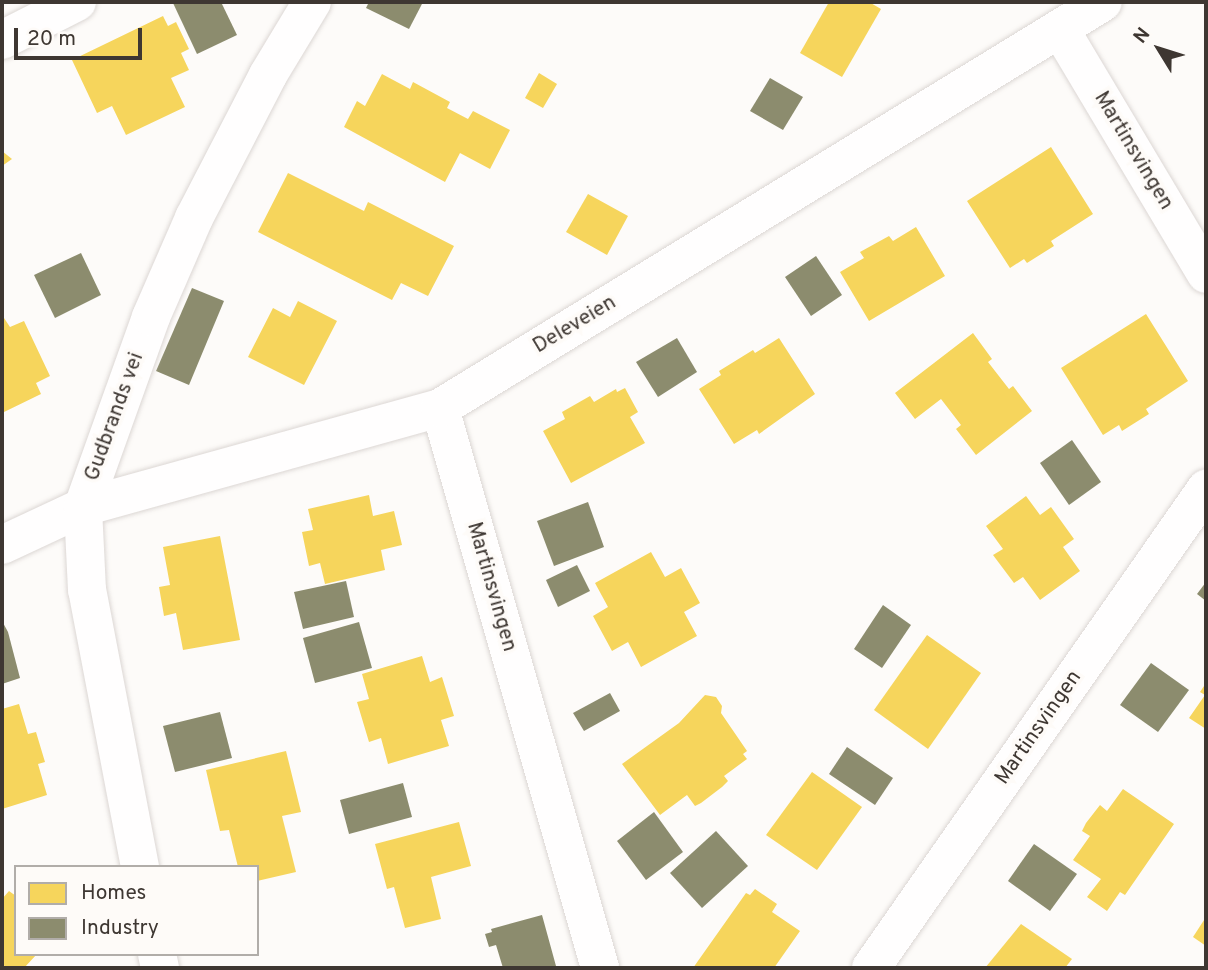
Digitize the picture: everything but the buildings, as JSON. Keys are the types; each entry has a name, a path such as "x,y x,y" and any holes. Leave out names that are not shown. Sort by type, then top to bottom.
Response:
{"street":[{"path":"2,40 77,2"},
{"name":"Gudbrands vei","path":"140,865 87,590 83,507 151,317 194,218 268,75 312,2"},
{"name":"Deleveien","path":"2,545 83,507 440,408 1103,2"},
{"name":"Martinsvingen","path":"1059,29 1206,274"},
{"name":"Martinsvingen","path":"440,408 600,968"},
{"name":"Martinsvingen","path":"872,968 1206,489"}]}
